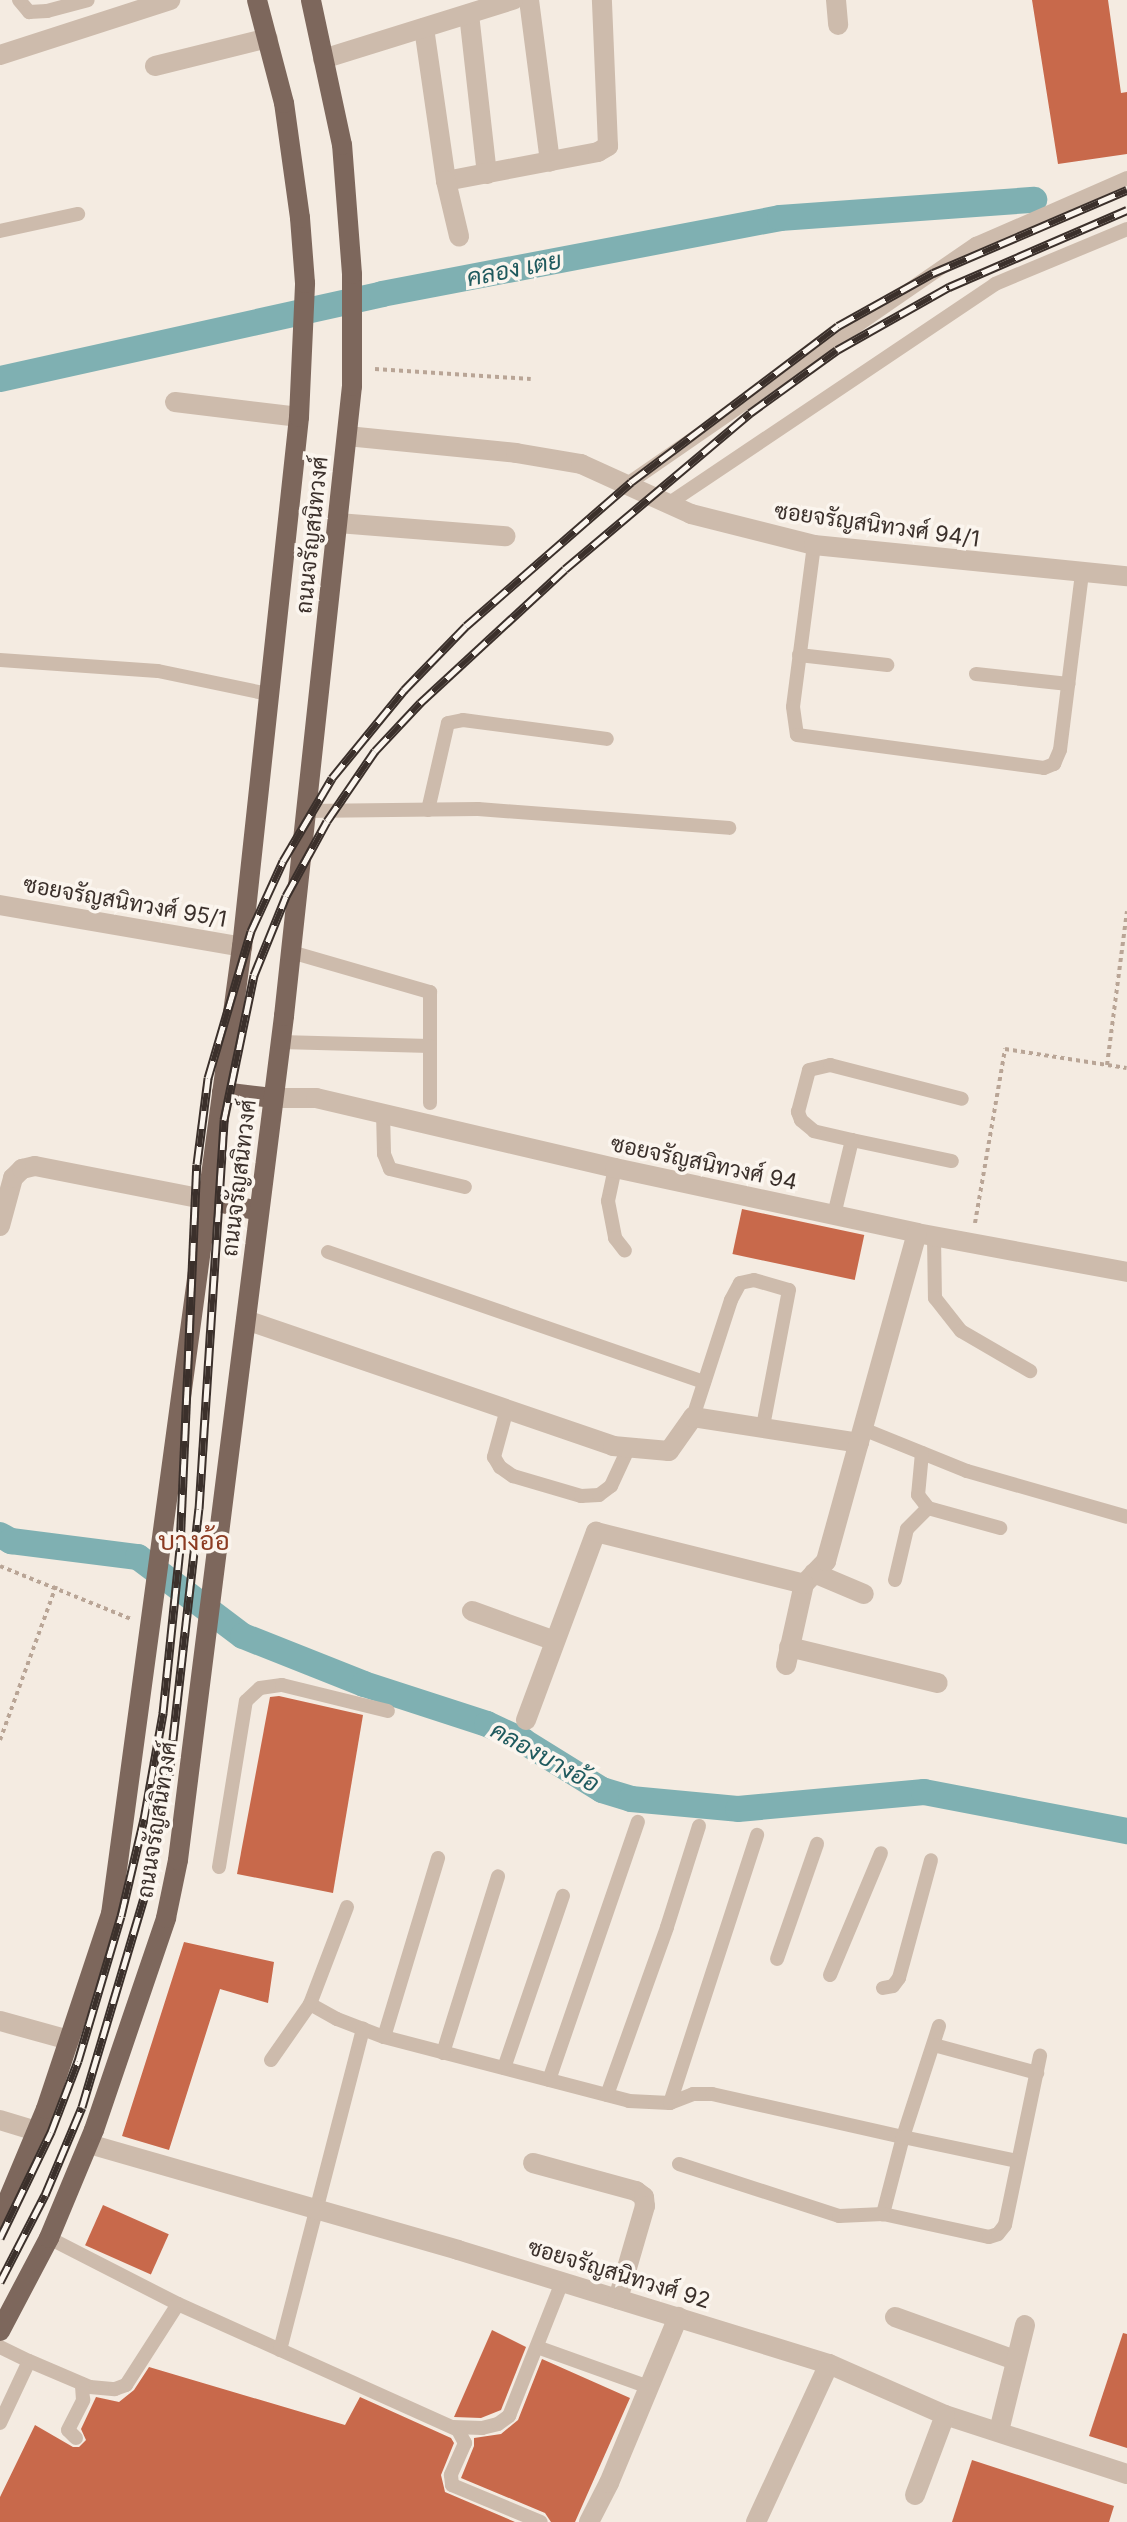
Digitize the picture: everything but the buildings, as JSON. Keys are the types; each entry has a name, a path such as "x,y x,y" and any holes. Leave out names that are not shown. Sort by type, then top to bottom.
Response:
{"main road":[{"name":"ถนนจรัญสนิทวงศ์","path":"0,2219 37,2131 111,1914 242,947 299,417 305,283 293,161 268,38 257,0"},
{"name":"ถนนจรัญสนิทวงศ์","path":"0,2331 49,2238 89,2144 166,1918 178,1860 291,952 347,436 352,361 352,274 342,145 311,0"},
{"path":"222,1092 273,1098"},
{"path":"208,1200 259,1211"}],"street":[{"path":"0,55 170,0"},
{"path":"323,59 513,0"},
{"path":"529,0 550,162"},
{"path":"446,181 598,152 608,146 602,0"},
{"path":"836,0 838,25"},
{"path":"469,14 487,174"},
{"path":"424,28 446,181 459,236"},
{"path":"155,66 268,38"},
{"path":"175,402 299,417"},
{"name":"ซอยจรัญสนิทวงศ์ 94/1","path":"347,436 581,464 668,504 733,527 814,545 1082,574 1127,576"},
{"path":"338,523 505,536"},
{"name":"ซอยจรัญสนิทวงศ์ 95/1","path":"0,905 242,947"},
{"name":"ซอยจรัญสนิทวงศ์ 94","path":"273,1098 305,1096 615,1168 925,1235 1127,1272"},
{"path":"0,1226 13,1178 22,1169 35,1166 208,1200"},
{"path":"925,1235 861,1436 826,1561 809,1578 788,1656 938,1683"},
{"path":"246,1320 613,1446 669,1451 693,1417 861,1436"},
{"path":"526,1720 596,1532 809,1578 864,1594"},
{"path":"472,1611 555,1641"},
{"path":"0,2021 69,2040"},
{"path":"0,2120 37,2131"},
{"name":"ซอยจรัญสนิทวงศ์ 92","path":"89,2144 317,2209 829,2364 945,2415 1127,2474"},
{"path":"533,2163 636,2191 644,2197 645,2206 618,2299"},
{"path":"589,2522 678,2317"},
{"path":"895,2317 1015,2360"},
{"path":"999,2431 1025,2325"},
{"path":"756,2522 829,2364"},
{"path":"915,2495 945,2415"}],"lane":[{"path":"19,0 29,12 47,11 88,0"},
{"path":"626,485 976,244 1127,178"},
{"path":"0,231 78,214"},
{"path":"668,504 995,284 1127,229"},
{"path":"814,545 792,720 797,735 1044,768 1058,759 1082,574"},
{"path":"799,655 887,665"},
{"path":"0,660 158,671 268,694"},
{"path":"976,674 1068,684"},
{"path":"428,810 448,723 463,720 607,739"},
{"path":"306,811 478,809 729,828"},
{"path":"291,952 430,992 430,1103"},
{"path":"280,1042 430,1046"},
{"path":"952,1161 814,1131 801,1120 798,1112 809,1070 830,1065 962,1099"},
{"path":"383,1112 384,1154 390,1169 465,1187"},
{"path":"834,1215 852,1140"},
{"path":"615,1168 608,1201 615,1238 625,1251"},
{"path":"925,1235 935,1298 961,1331 1030,1371"},
{"path":"328,1252 704,1382"},
{"path":"693,1417 731,1300 740,1283 754,1280 789,1290 763,1426"},
{"path":"507,1409 494,1457 500,1467 513,1476 581,1496 599,1495 611,1486 629,1447"},
{"path":"861,1436 922,1453 967,1471 1127,1517"},
{"path":"922,1453 918,1495 928,1508 1000,1528"},
{"path":"895,1580 907,1529 928,1508"},
{"path":"219,1867 246,1701 260,1688 282,1685 388,1711"},
{"path":"549,2080 638,1822"},
{"path":"607,2095 667,1927 699,1826"},
{"path":"670,2103 757,1835"},
{"path":"777,1959 817,1844"},
{"path":"830,1975 881,1853"},
{"path":"384,2037 438,1858"},
{"path":"883,1988 893,1986 899,1978 931,1860"},
{"path":"443,2053 498,1876"},
{"path":"504,2068 563,1896"},
{"path":"271,2060 310,2004 347,1907"},
{"path":"310,2004 384,2037 607,2095 670,2103 693,2094 712,2094 1017,2161"},
{"path":"883,2214 903,2137 939,2026"},
{"path":"280,2350 363,2029"},
{"path":"934,2045 1037,2073"},
{"path":"679,2164 839,2216 883,2214 989,2237 998,2234 1005,2225 1040,2056"},
{"path":"49,2238 178,2304 452,2427 462,2434 465,2443 451,2475 452,2485 541,2522"},
{"path":"452,2427 482,2428 504,2420 513,2408 562,2282"},
{"path":"0,2347 82,2384 105,2389 126,2385 178,2304"},
{"path":"537,2347 649,2387"},
{"path":"0,2423 29,2361"},
{"path":"76,2438 67,2432 83,2400 82,2384"}],"path":[{"path":"352,361 531,379"},
{"path":"1107,1065 1127,911"},
{"path":"972,1245 1005,1049 1127,1068"},
{"path":"0,1566 56,1586 149,1627"},
{"path":"0,1740 56,1586"}],"waterway":[{"name":"คลอง เตย","path":"0,379 382,294 780,218 1034,200"},
{"name":"คลองบางอ้อ","path":"0,1535 11,1541 138,1557 243,1636 364,1684 487,1724 523,1741 602,1790 631,1799 738,1809 924,1792 1127,1831"}],"railway":[{"path":"0,2238 51,2132 78,2061 121,1916 144,1819 163,1713 180,1548 197,1164 208,1078 251,931 283,861 332,778 404,690 466,626 631,482 838,326 933,273 1127,190"},
{"path":"0,2282 45,2195 82,2107 145,1894 169,1775 199,1509 224,1120 254,975 286,896 327,821 375,751 420,703 565,569 750,413 837,350 949,287 1127,210"}],"district":[{"name":"บางอ้อ","path":"194,1541"}]}
